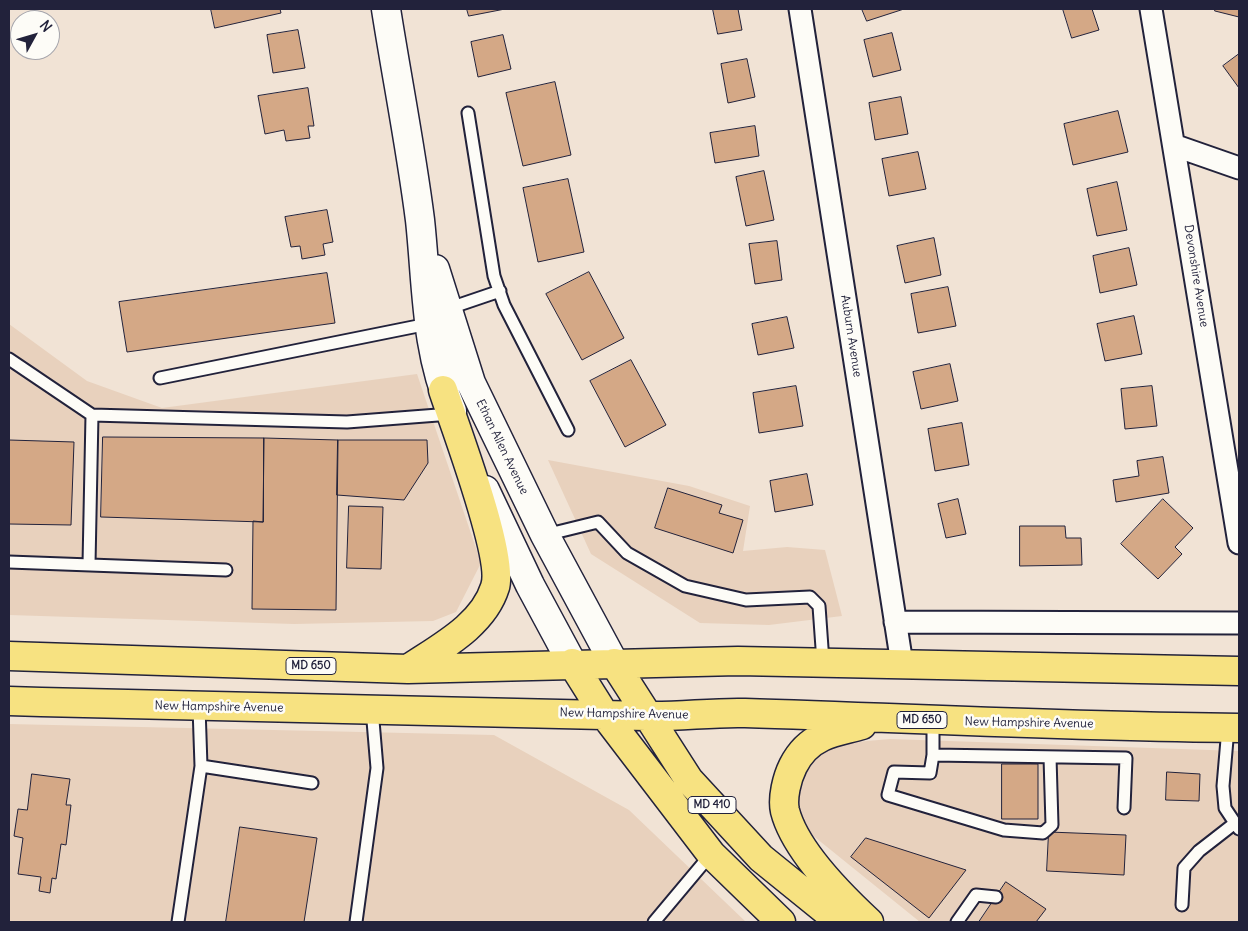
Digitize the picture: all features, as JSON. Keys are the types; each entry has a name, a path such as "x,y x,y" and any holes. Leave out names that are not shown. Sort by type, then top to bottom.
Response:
{"main road":[{"name":"Ethan Allen Avenue","path":"386,9 420,220 438,316 447,402 487,495 530,585 572,664"},
{"name":"Ethan Allen Avenue","path":"438,316 544,535 614,663"},
{"path":"408,669 462,632 474,620 495,588 498,572 492,542 447,402"},
{"name":"MD 650","path":"9,656 408,669 533,667 614,663 823,662 1239,671"},
{"name":"MD 410","path":"614,663 689,780 754,851 840,922"},
{"name":"MD 410","path":"572,664 604,714 711,854 781,922"},
{"name":"New Hampshire Avenue","path":"9,701 199,708 372,709 647,716 741,713 934,721 1234,728"},
{"path":"870,922 836,891 796,835 785,810 786,788 790,772 800,753 821,737 884,719"}],"street":[{"name":"Auburn Avenue","path":"800,9 902,664"},
{"name":"Devonshire Avenue","path":"1151,9 1176,146 1239,543"},
{"path":"1176,146 1239,168"},
{"path":"895,622 1239,623"}],"lane":[{"path":"468,113 494,276 504,304 568,430"},
{"path":"160,378 438,316 500,291"},
{"path":"9,359 92,415 347,422 447,402"},
{"path":"89,564 92,415"},
{"path":"544,535 598,522 627,553 685,586 746,600 810,597 818,606 823,662"},
{"path":"9,562 226,570"},
{"path":"178,922 201,766 199,708"},
{"path":"356,922 377,768 372,709"},
{"path":"934,721 933,755 930,773 894,772 888,795 1004,830 1043,833 1052,825 1050,757"},
{"path":"1182,905 1184,868 1199,851 1237,826 1226,808 1223,786 1234,728"},
{"path":"933,755 1126,758 1124,808"},
{"path":"201,766 312,783"},
{"path":"654,922 711,854"},
{"path":"958,922 976,895 996,897"}],"shaded area":[{"path":"9,324 87,381 162,408 417,374 481,563 456,612 433,621 294,624 9,615"},
{"path":"548,460 689,486 750,506 743,551 787,547 825,550 842,616 769,625 700,623 591,554"},
{"path":"9,724 494,735 629,810 746,922 9,922"},
{"path":"890,739 1239,751 1239,922 920,922 811,834 796,804 802,768 833,744"}],"building":[{"path":"211,9 280,9 281,13 215,28"},
{"path":"467,9 505,9 469,16"},
{"path":"713,9 738,9 742,30 718,34"},
{"path":"862,9 904,9 867,21"},
{"path":"1063,9 1092,9 1099,30 1072,38"},
{"path":"1215,9 1239,9 1239,17 1215,11"},
{"path":"298,30 305,68 273,73 267,35"},
{"path":"892,33 901,70 873,77 864,40"},
{"path":"503,35 511,69 478,77 471,42"},
{"path":"1239,54 1239,88 1223,66"},
{"path":"747,59 755,97 728,103 721,64"},
{"path":"555,82 571,155 523,166 506,93"},
{"path":"308,88 314,126 308,126 310,138 286,141 284,130 265,134 258,96"},
{"path":"901,97 908,134 875,140 869,103"},
{"path":"1118,111 1128,152 1073,165 1064,124"},
{"path":"755,126 759,156 715,163 710,133"},
{"path":"918,152 926,189 889,196 882,159"},
{"path":"764,171 774,220 746,226 736,177"},
{"path":"568,179 584,252 538,262 523,188"},
{"path":"1117,182 1127,230 1097,236 1087,189"},
{"path":"327,210 333,242 323,244 325,255 302,259 300,246 291,247 285,217"},
{"path":"934,238 941,275 905,283 897,246"},
{"path":"777,241 782,280 755,284 749,244"},
{"path":"1129,248 1137,285 1100,293 1093,256"},
{"path":"589,272 624,338 582,360 546,294"},
{"path":"327,273 335,323 127,352 119,302"},
{"path":"948,287 956,326 918,333 911,294"},
{"path":"1134,316 1142,354 1105,361 1097,324"},
{"path":"787,317 794,348 758,355 752,324"},
{"path":"631,360 666,425 625,447 590,381"},
{"path":"950,364 958,401 921,409 913,372"},
{"path":"796,386 803,426 759,433 753,393"},
{"path":"1152,386 1157,426 1125,429 1121,389"},
{"path":"962,423 969,465 935,471 928,429"},
{"path":"103,437 264,438 263,522 101,517"},
{"path":"264,438 338,440 336,610 252,609 253,521 263,522"},
{"path":"9,440 74,442 71,525 9,524"},
{"path":"338,440 427,440 428,463 404,500 337,495"},
{"path":"1163,457 1169,493 1116,502 1113,480 1139,476 1137,461"},
{"path":"807,474 813,505 775,512 770,481"},
{"path":"668,488 722,505 719,513 743,520 733,553 655,528"},
{"path":"958,499 966,534 946,538 938,504"},
{"path":"1163,499 1193,528 1175,547 1182,554 1158,579 1121,544"},
{"path":"349,506 383,507 381,569 347,568"},
{"path":"1020,526 1065,526 1066,538 1081,538 1082,565 1020,566"},
{"path":"1002,764 1038,764 1038,819 1002,819"},
{"path":"1167,772 1200,774 1199,801 1166,800"},
{"path":"32,774 70,779 66,805 71,805 66,845 61,844 56,879 52,878 50,893 39,891 41,877 18,874 23,838 14,836 18,809 27,810"},
{"path":"240,827 317,838 304,922 226,922"},
{"path":"1049,832 1126,835 1124,875 1047,871"},
{"path":"866,838 966,870 929,918 851,857"},
{"path":"1006,882 1046,909 1036,922 979,922"}]}
